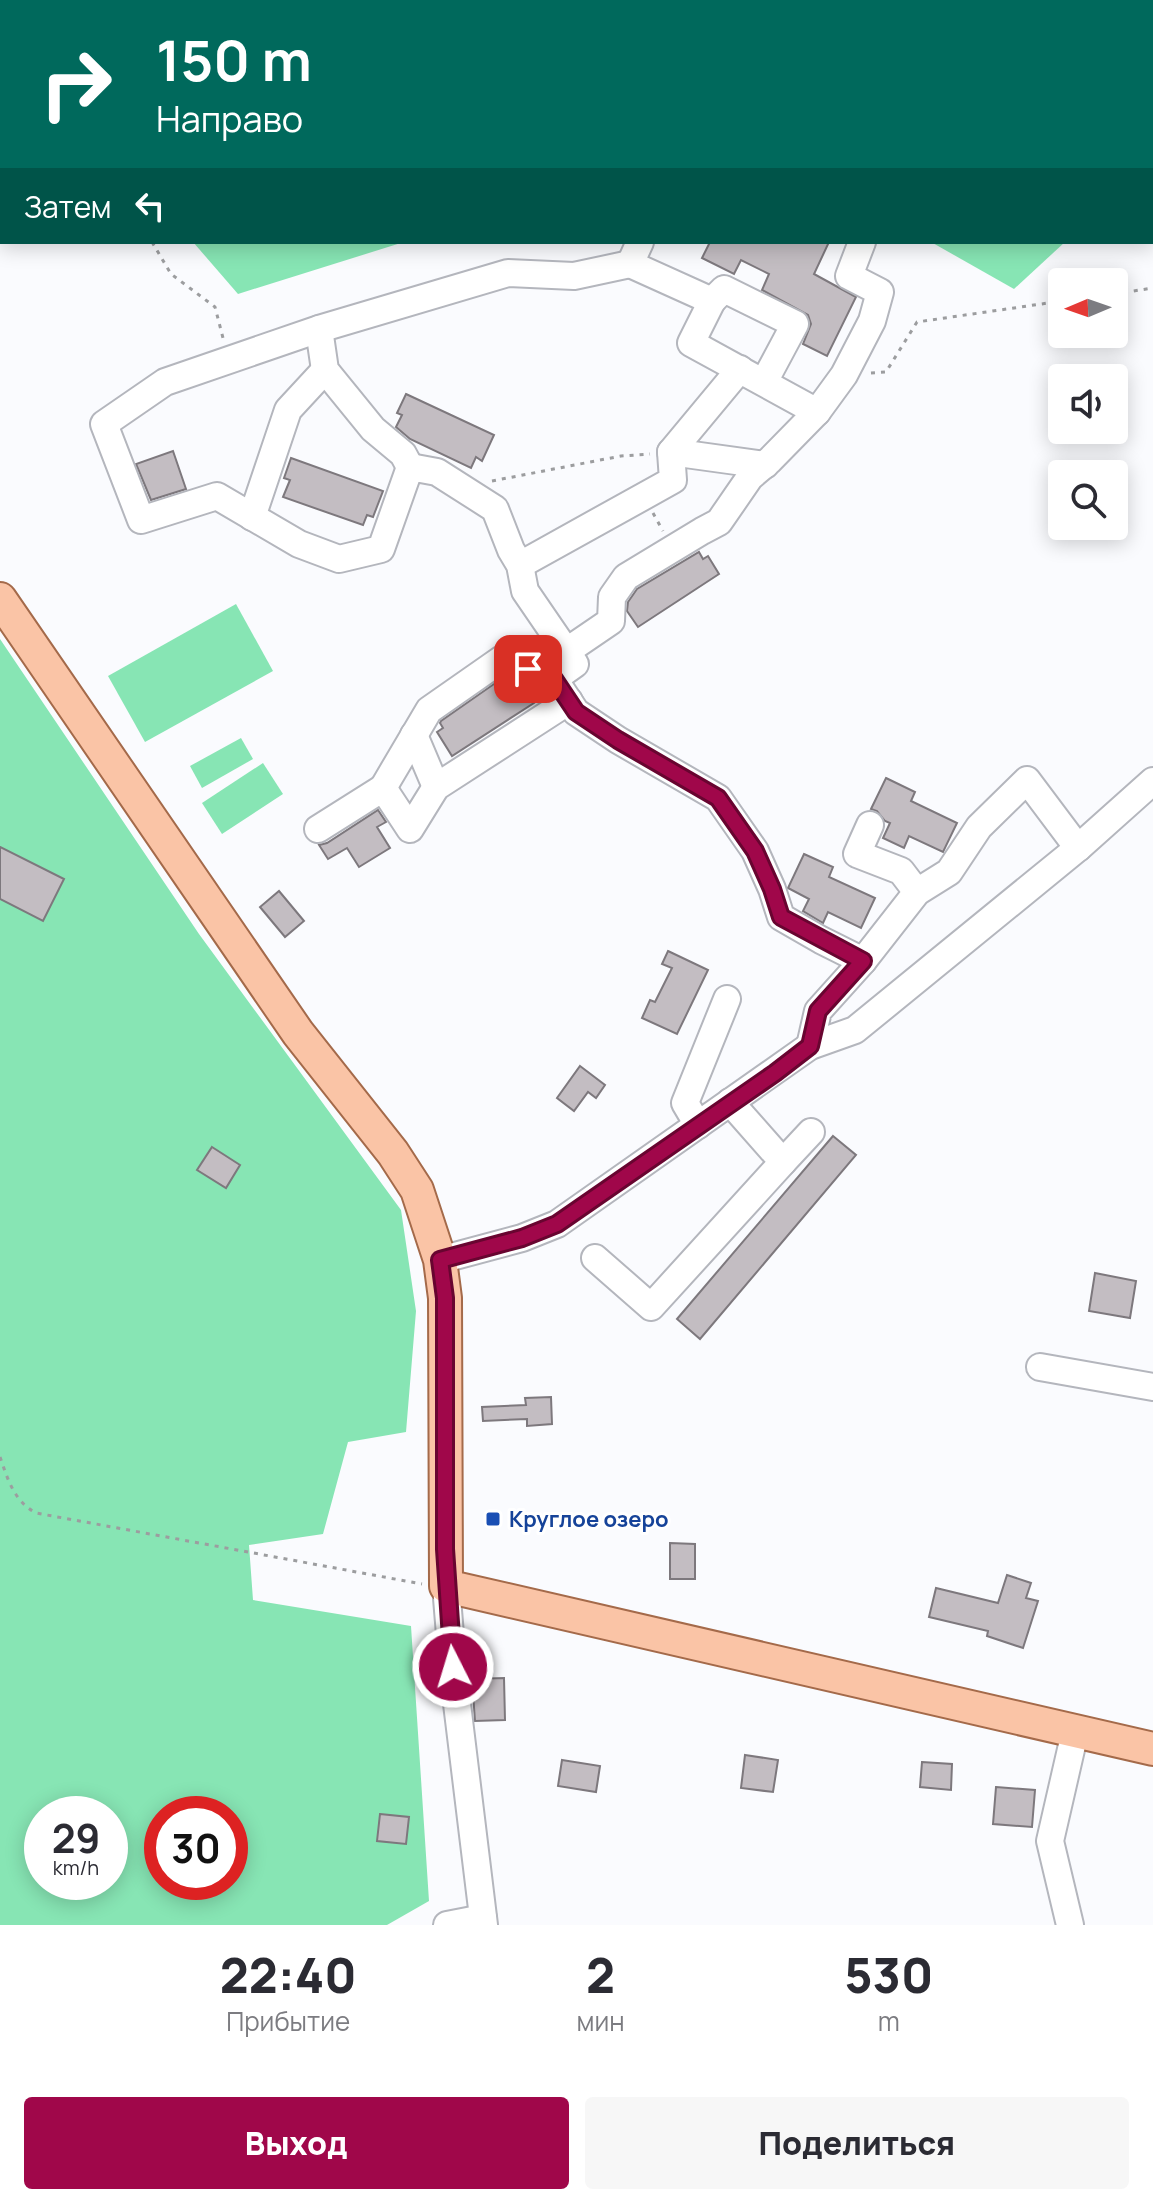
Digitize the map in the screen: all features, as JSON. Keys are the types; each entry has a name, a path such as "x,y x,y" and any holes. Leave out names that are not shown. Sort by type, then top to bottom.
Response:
{"main road":[{"path":"0,599 298,1033 393,1153 417,1190 440,1260 445,1298 446,1586 1153,1749"}],"street":[{"path":"567,651 611,621 612,597 626,577 719,522 750,477 817,412 844,375 872,321 880,292 849,276 861,244"},
{"path":"319,329 325,370 373,429 403,454 410,467 381,549 339,559 299,544 217,496 141,520 104,424 165,382 319,329 508,273 574,276 635,253 712,301"},
{"path":"764,382 795,324 724,289 712,301 691,343 817,412"},
{"path":"520,565 673,480 671,452 740,369"},
{"path":"252,517 288,410 325,370"},
{"path":"671,452 765,465"},
{"path":"383,788 410,829 436,787 561,690 575,664 525,591 520,565 495,509 437,472 410,467"},
{"path":"318,829 383,788 429,710 502,659 561,690 576,712 718,798 755,851 781,917 863,961"},
{"path":"414,735 436,787"},
{"path":"810,1046 818,1011 863,961 917,892 949,872 979,827 1027,780 1078,848"},
{"path":"440,1260 522,1238 557,1224 810,1046 855,1030 1078,848 1153,781"},
{"path":"870,825 857,854 901,871 917,892"},
{"path":"698,1125 685,1103 727,999"},
{"path":"730,1102 783,1162"},
{"path":"595,1258 651,1307 811,1132"},
{"path":"1040,1367 1153,1387"},
{"path":"446,1586 453,1671 484,1922 447,1925"},
{"path":"1070,1925 1050,1841 1075,1732"}],"path":[{"path":"153,244 171,274 215,307 229,360"},
{"path":"1128,292 1153,288"},
{"path":"844,375 886,372 917,322 1048,303"},
{"path":"466,490 500,479 621,456 671,452"},
{"path":"643,496 673,548"},
{"path":"0,1457 15,1495 24,1506 36,1513 413,1583 446,1586"}],"green space":[{"path":"195,244 398,244 238,294"},
{"path":"935,244 1063,244 1014,289"},
{"path":"236,604 273,671 145,742 108,676"},
{"path":"0,639 199,934 401,1210 416,1311 406,1432 348,1442 323,1534 249,1545 253,1600 411,1626 429,1901 387,1925 0,1925"},
{"path":"241,738 253,759 202,788 190,766"},
{"path":"263,763 283,794 222,834 202,803"}],"building":[{"path":"709,244 828,244 814,274 856,297 827,356 803,344 811,324 808,315 762,290 769,274 741,260 734,274 702,258"},
{"path":"406,394 494,435 482,461 476,457 471,468 410,439 396,427 402,415 397,413"},
{"path":"173,451 186,489 151,500 136,464"},
{"path":"291,458 383,491 373,517 367,515 363,525 283,497 290,480 284,478"},
{"path":"699,552 703,559 708,556 719,574 638,627 627,611 628,602 637,589"},
{"path":"504,677 513,680 518,688 523,685 534,703 452,756 437,732 443,728 441,721"},
{"path":"886,778 915,792 911,801 957,823 943,852 909,836 904,848 883,838 890,823 871,809"},
{"path":"378,810 386,822 377,827 390,848 359,867 347,848 328,859 319,845"},
{"path":"0,847 64,879 43,921 0,899"},
{"path":"804,854 833,867 829,877 875,898 861,928 828,912 823,923 803,911 809,899 788,888"},
{"path":"279,891 304,921 285,937 260,907"},
{"path":"668,951 708,970 677,1034 642,1018 650,1000 655,1002 672,968 662,964"},
{"path":"580,1066 605,1085 596,1098 588,1092 574,1111 557,1098"},
{"path":"833,1136 856,1155 700,1339 677,1319"},
{"path":"212,1147 240,1165 226,1188 197,1170"},
{"path":"1095,1273 1136,1281 1130,1318 1089,1311"},
{"path":"551,1397 552,1424 527,1426 527,1419 483,1421 482,1407 526,1405 525,1398"},
{"path":"670,1543 695,1544 695,1579 670,1579"},
{"path":"1007,1575 1031,1583 1026,1598 1038,1601 1023,1648 987,1636 988,1631 929,1617 936,1588 998,1603"},
{"path":"504,1678 505,1720 475,1721 472,1679"},
{"path":"745,1755 778,1760 773,1792 741,1788"},
{"path":"562,1760 600,1766 596,1792 558,1786"},
{"path":"922,1762 952,1764 951,1790 920,1787"},
{"path":"996,1787 1035,1790 1032,1827 993,1824"},
{"path":"380,1814 409,1817 406,1844 377,1841"}],"place":[{"name":"Круглое озеро","path":"493,1519"}],"route":[{"path":"453,1667 446,1586 445,1298 440,1260 522,1238 557,1224 775,1073 810,1046 818,1011 863,961 781,917 755,851 718,798 576,712 554,679 528,669"}]}
